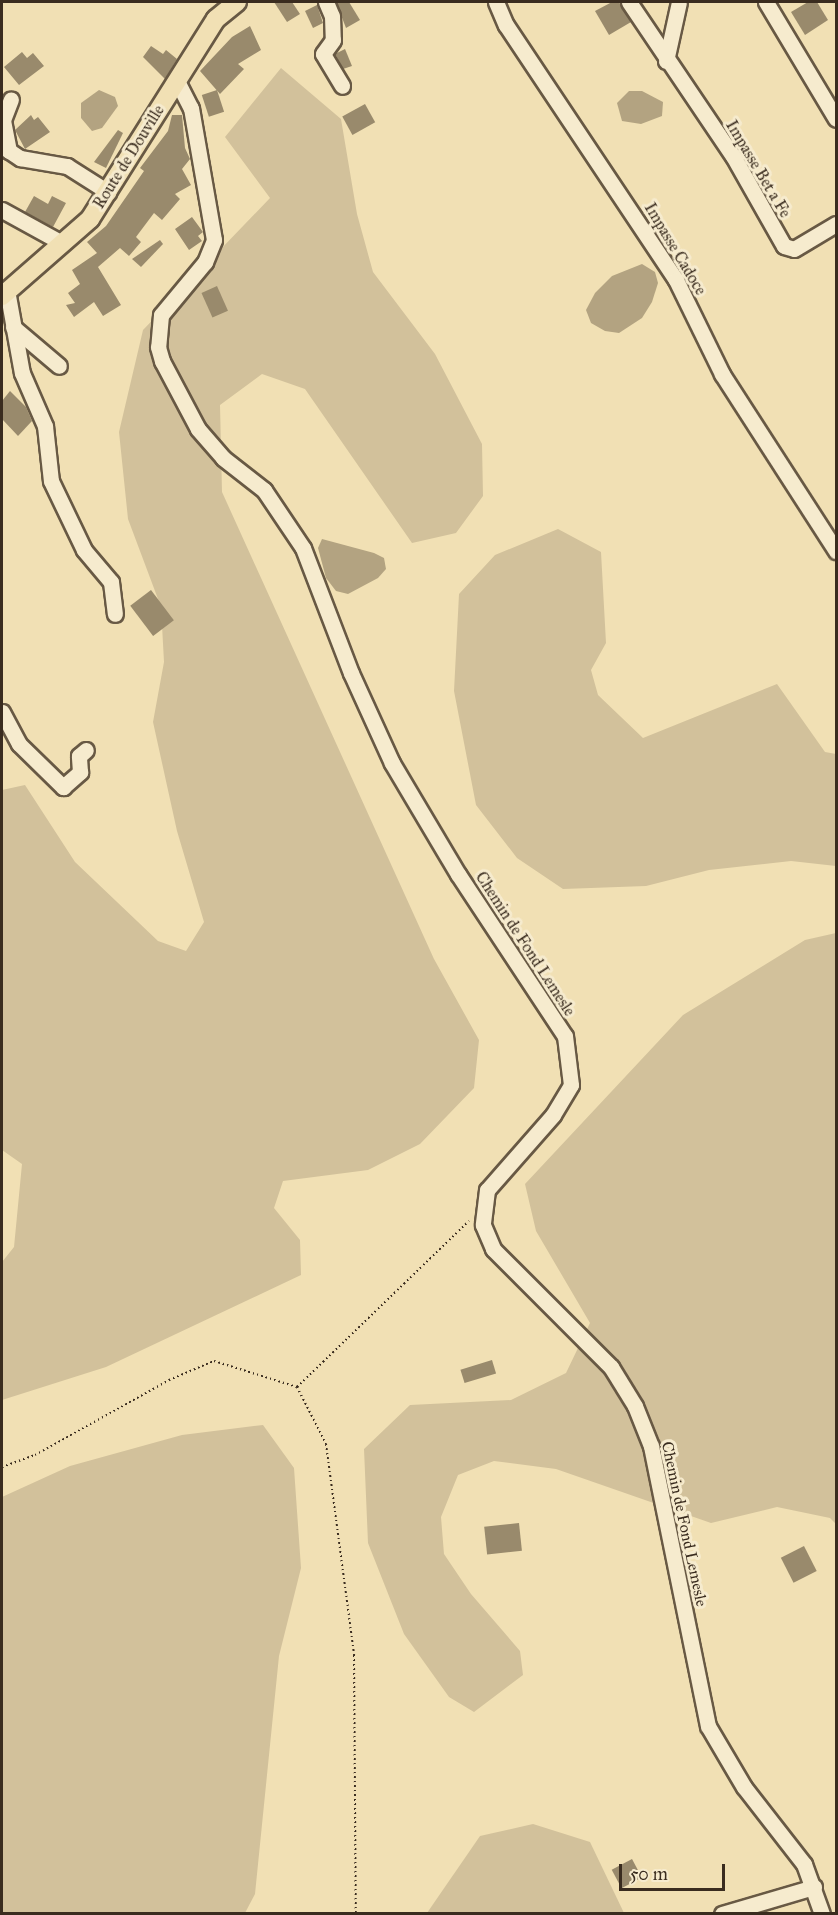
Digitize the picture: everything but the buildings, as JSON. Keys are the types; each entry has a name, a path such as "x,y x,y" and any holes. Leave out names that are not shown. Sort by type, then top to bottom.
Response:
{"main road":[{"name":"Route de Douville","path":"4,293 90,219 216,19 237,2"}],"street":[{"path":"326,2 332,16 333,40 323,54 342,86"},
{"name":"Impasse Cadoce","path":"496,2 506,25 676,280 722,374 837,550"},
{"name":"Impasse Bet a Fe","path":"629,2 666,62 733,156 784,246 794,249 837,224"},
{"path":"666,62 679,2"},
{"path":"766,2 837,119"},
{"name":"Chemin de Fond Lemesle","path":"177,81 191,108 214,240 205,262 161,315 158,328 162,361 198,429 223,458 264,490 303,548 351,673 392,763 458,874 565,1036 571,1085 554,1115 487,1190 482,1209 483,1225 493,1249 611,1367 635,1406 651,1446 708,1726 744,1787 804,1864 822,1914"},
{"path":"11,99 3,120 5,149 33,161 67,166 108,192"},
{"path":"2,210 62,243"},
{"path":"4,293 22,373 45,426 51,481 84,550 111,582 115,614"},
{"path":"13,327 59,366"},
{"path":"2,712 19,744 63,788 80,772 79,756 86,750"},
{"path":"722,1914 814,1887"}],"path":[{"path":"297,1387 482,1209"},
{"path":"2,1467 35,1455 169,1380 214,1361 297,1387 326,1444 354,1656 356,1914"}],"shaded area":[{"path":"281,68 341,119 357,214 373,272 435,354 482,444 483,496 456,533 412,543 305,389 262,374 220,405 222,492 434,959 479,1040 474,1088 420,1144 368,1170 283,1181 274,1208 300,1240 301,1275 106,1367 2,1400 2,1262 14,1247 22,1164 2,1150 2,790 25,785 75,862 158,941 186,951 204,922 177,831 153,722 164,662 161,607 128,519 119,432 143,330 270,198 225,137"},
{"path":"99,90 115,97 118,106 102,128 92,131 81,118 81,103"},
{"path":"629,91 642,91 663,102 662,116 641,124 622,121 617,103"},
{"path":"642,264 655,272 658,283 652,302 642,318 619,333 605,331 591,323 586,310 595,293 612,276"},
{"path":"558,529 601,552 606,643 591,670 598,695 643,738 777,684 825,752 836,754 836,866 791,861 709,870 646,886 563,889 517,858 476,805 454,691 459,594 495,555"},
{"path":"322,539 374,553 384,558 386,569 378,578 348,594 336,591 326,578 318,548"},
{"path":"836,933 836,1524 830,1518 777,1507 711,1523 556,1469 494,1461 458,1475 441,1517 444,1554 471,1594 520,1651 523,1675 474,1712 449,1697 404,1634 368,1543 364,1449 410,1405 511,1400 566,1373 590,1323 536,1231 525,1184 683,1015 805,940"},
{"path":"263,1425 294,1468 301,1568 279,1656 255,1894 245,1913 2,1913 2,1497 70,1466 182,1435"},
{"path":"533,1824 590,1842 624,1913 427,1913 480,1836"}]}
